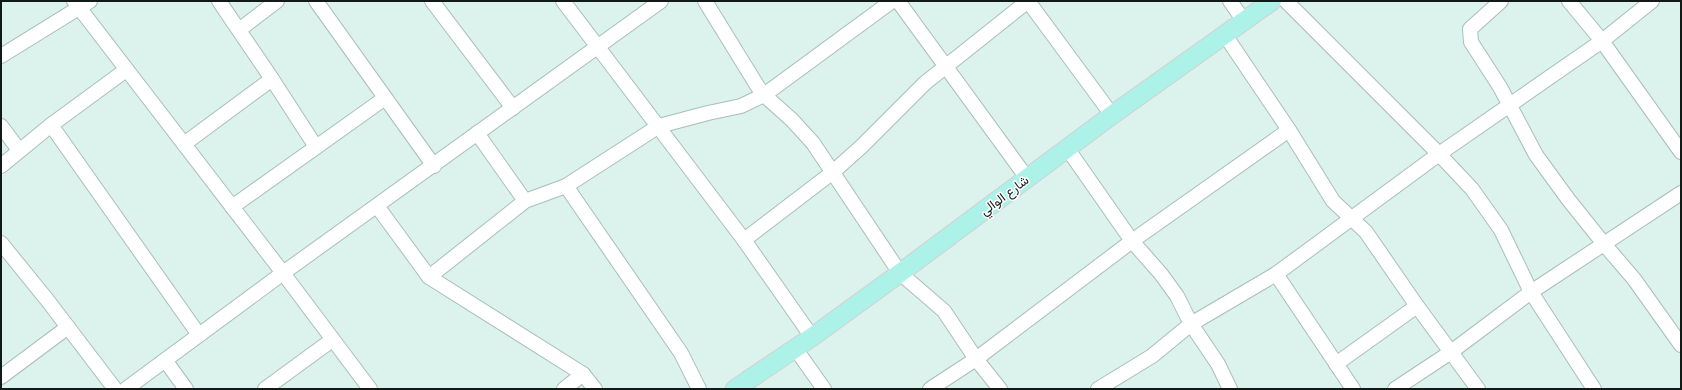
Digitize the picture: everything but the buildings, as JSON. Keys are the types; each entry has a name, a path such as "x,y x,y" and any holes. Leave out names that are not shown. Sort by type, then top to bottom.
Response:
{"main road":[{"name":"شارع الوالي","path":"735,389 812,337 1112,115 1272,1"}],"street":[{"path":"219,1 316,147"},
{"path":"239,30 277,1"},
{"path":"316,1 434,166"},
{"path":"432,1 512,108"},
{"path":"563,1 744,240 812,337"},
{"path":"126,389 283,273 434,166 661,1"},
{"path":"705,1 751,77 764,95 813,143 900,273 944,311 976,359 1000,389"},
{"path":"429,276 525,201 566,186 658,126 741,106 764,95 892,1"},
{"path":"898,1 1027,178"},
{"path":"744,240 833,172 862,146 925,83 1028,1 1112,115"},
{"path":"1230,1 1244,21"},
{"path":"1286,1 1472,189 1502,230 1531,292 1594,389"},
{"path":"1501,1 1470,29 1471,42 1510,105 1536,155 1568,199 1634,279 1681,345"},
{"path":"1569,1 1602,41 1681,152"},
{"path":"1098,389 1152,356 1191,324 1276,274 1351,217 1439,154 1602,41 1652,1"},
{"path":"1,56 81,3 126,70 283,273 370,389"},
{"path":"1225,35 1289,130 1333,201 1372,239 1417,306 1478,389"},
{"path":"1,166 51,125 126,70"},
{"path":"184,144 272,79"},
{"path":"232,207 385,98"},
{"path":"51,125 200,335"},
{"path":"1,126 19,150"},
{"path":"930,389 976,359 1132,241 1289,130"},
{"path":"478,133 525,201"},
{"path":"1067,148 1132,241 1161,274 1177,296 1191,324 1218,364 1230,389"},
{"path":"566,186 681,353 700,389"},
{"path":"1395,389 1452,352 1531,292 1681,193"},
{"path":"377,206 429,276 583,374 596,389"},
{"path":"1,243 68,327 114,389"},
{"path":"1276,274 1353,389"},
{"path":"1336,364 1417,306"},
{"path":"1,377 68,327"},
{"path":"265,389 332,340"},
{"path":"795,348 824,389"},
{"path":"165,360 186,389"},
{"path":"564,389 583,374"}]}
